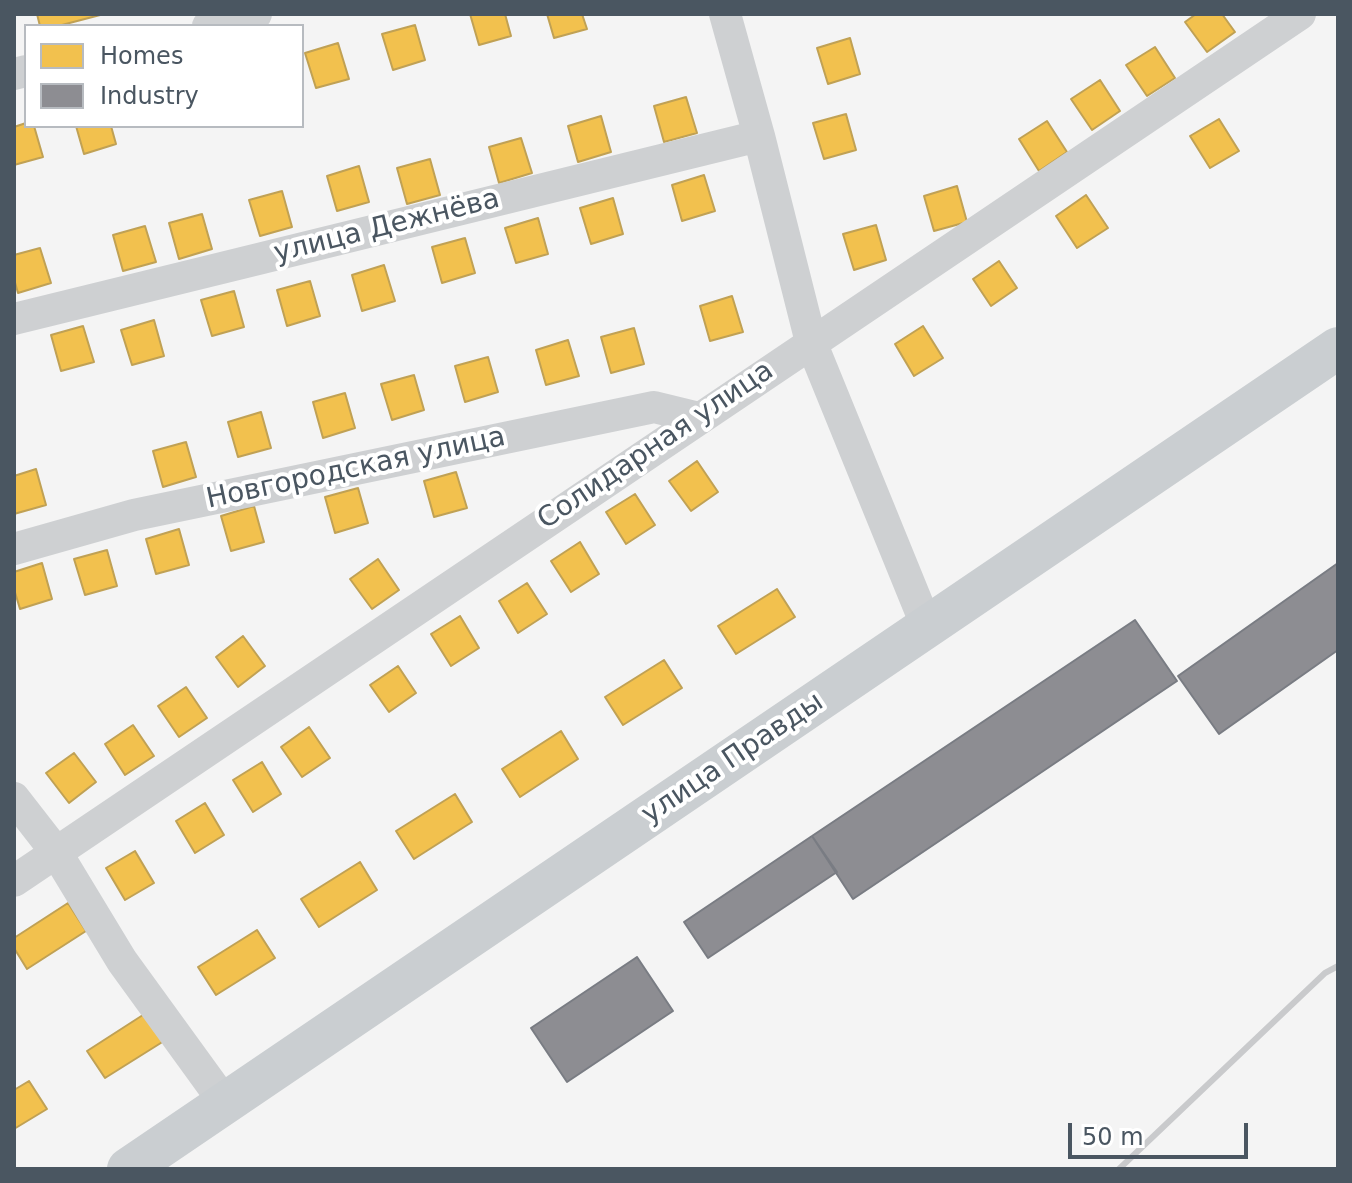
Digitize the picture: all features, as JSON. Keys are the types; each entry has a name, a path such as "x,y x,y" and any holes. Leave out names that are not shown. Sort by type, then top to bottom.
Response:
{"main road":[{"name":"улица Правды","path":"128,1169 1338,348"}],"street":[{"path":"216,24 256,14"},
{"path":"725,14 811,342 927,627"},
{"name":"Солидарная улица","path":"14,881 1300,14"},
{"name":"улица Дежнёва","path":"14,319 759,136"},
{"name":"Новгородская улица","path":"14,549 134,515 654,407 699,418"},
{"path":"14,798 56,852 122,961 225,1103"}],"building: Homes":[{"path":"37,14 104,14 66,24 40,24"},
{"path":"470,14 505,14 511,36 479,45"},
{"path":"547,14 582,14 587,29 554,38"},
{"path":"1196,14 1222,14 1235,32 1207,52 1185,22"},
{"path":"415,25 425,60 393,70 382,34"},
{"path":"850,38 860,74 828,84 817,48"},
{"path":"338,43 349,79 316,88 305,53"},
{"path":"1155,47 1175,78 1147,96 1126,65"},
{"path":"1100,80 1120,111 1092,130 1071,99"},
{"path":"686,97 697,133 664,142 654,106"},
{"path":"846,114 856,150 824,159 813,123"},
{"path":"601,116 611,152 578,162 568,126"},
{"path":"1219,119 1239,151 1210,168 1190,136"},
{"path":"1047,121 1067,152 1039,171 1019,139"},
{"path":"24,124 24,128 35,128 43,157 14,165 14,127"},
{"path":"77,128 112,128 116,144 84,154"},
{"path":"521,138 532,173 499,183 489,147"},
{"path":"430,159 440,195 407,204 397,168"},
{"path":"359,166 369,202 337,211 327,176"},
{"path":"704,175 715,211 682,221 672,185"},
{"path":"957,186 967,222 934,231 924,196"},
{"path":"282,191 292,227 260,236 249,200"},
{"path":"1086,195 1108,228 1077,248 1056,216"},
{"path":"613,198 623,234 591,244 580,208"},
{"path":"202,214 212,249 179,259 169,223"},
{"path":"538,218 548,254 516,263 505,228"},
{"path":"876,225 886,260 854,270 843,234"},
{"path":"145,226 156,262 123,271 113,235"},
{"path":"465,238 475,273 442,283 432,247"},
{"path":"40,248 51,283 18,293 14,279 14,255"},
{"path":"999,261 1017,288 991,306 973,279"},
{"path":"384,265 395,301 362,311 352,275"},
{"path":"310,281 320,316 287,326 277,290"},
{"path":"234,291 244,327 212,336 201,300"},
{"path":"732,296 743,332 710,341 700,306"},
{"path":"154,320 164,356 132,365 121,330"},
{"path":"83,326 94,362 61,371 51,335"},
{"path":"923,326 943,358 914,376 895,344"},
{"path":"634,328 644,364 611,373 601,337"},
{"path":"568,340 579,376 546,385 536,350"},
{"path":"488,357 498,392 465,402 455,366"},
{"path":"414,375 424,410 392,420 381,384"},
{"path":"345,393 355,428 323,438 313,402"},
{"path":"261,412 271,448 238,457 228,422"},
{"path":"186,442 196,477 163,487 153,451"},
{"path":"697,461 718,492 691,511 669,481"},
{"path":"36,469 46,505 14,514 14,476"},
{"path":"456,472 467,508 434,517 424,481"},
{"path":"358,488 368,523 335,533 325,497"},
{"path":"635,494 655,525 626,544 606,512"},
{"path":"254,506 264,542 231,551 221,516"},
{"path":"179,529 189,565 156,574 146,539"},
{"path":"580,542 599,574 571,592 551,561"},
{"path":"107,550 117,586 85,595 74,559"},
{"path":"378,559 399,590 372,609 350,579"},
{"path":"42,563 52,599 20,609 14,589 14,572"},
{"path":"527,583 547,614 518,633 499,601"},
{"path":"777,589 795,617 736,654 718,626"},
{"path":"460,616 479,648 451,666 431,634"},
{"path":"243,636 265,666 238,687 216,657"},
{"path":"664,660 682,688 623,725 605,697"},
{"path":"398,666 416,693 389,712 370,685"},
{"path":"186,687 207,718 179,737 158,706"},
{"path":"133,725 154,756 125,775 105,744"},
{"path":"309,727 330,758 302,777 281,747"},
{"path":"561,731 578,759 520,797 502,769"},
{"path":"74,753 96,782 69,803 46,773"},
{"path":"262,762 281,794 253,812 233,780"},
{"path":"455,794 472,822 414,859 396,831"},
{"path":"205,803 224,835 195,853 176,821"},
{"path":"135,851 154,883 125,900 106,868"},
{"path":"360,862 377,890 319,927 301,899"},
{"path":"68,903 86,931 27,969 14,948 14,938"},
{"path":"257,930 275,958 216,995 198,967"},
{"path":"146,1013 164,1041 105,1078 87,1051"},
{"path":"29,1081 47,1109 14,1129 14,1090"}],"building: Industry":[{"path":"1338,563 1338,650 1219,734 1178,676"},
{"path":"1135,620 1177,681 853,899 812,836"},
{"path":"812,836 837,872 708,958 684,922"},
{"path":"637,957 673,1011 567,1082 531,1028"}],"railway":[{"path":"1119,1169 1325,973 1338,966"}]}
